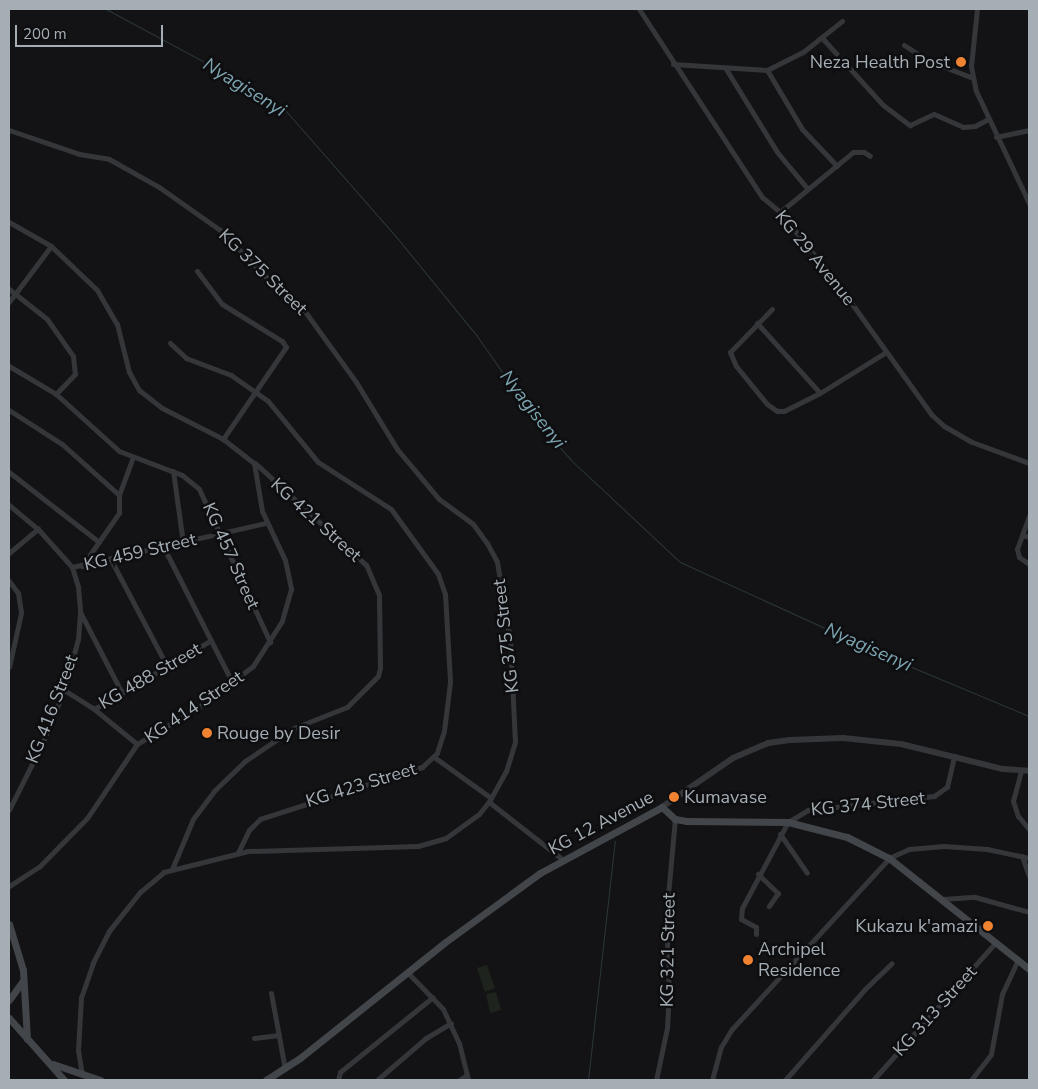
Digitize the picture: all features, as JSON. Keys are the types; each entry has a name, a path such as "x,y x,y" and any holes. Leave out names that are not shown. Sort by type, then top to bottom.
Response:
{"main road":[{"path":"662,807 675,819 788,822 847,837 889,858 944,899 1029,969"},
{"name":"KG 12 Avenue","path":"266,1080 285,1069 408,973 562,859 662,807"},
{"path":"9,924 20,954 24,978 27,1038"},
{"path":"9,1000 20,988 24,978"},
{"path":"9,1018 64,1079 72,1072"},
{"path":"51,1063 85,1078 100,1080"}],"street":[{"name":"KG 29 Avenue","path":"639,9 673,64 762,197 780,212 886,352 917,397 944,426 972,442 1029,463"},
{"path":"977,9 973,78 988,120 1029,203"},
{"path":"673,64 726,69 767,70 823,39 842,21"},
{"path":"823,39 883,105 910,125 934,114 962,127 975,126 988,120"},
{"path":"904,45 929,61 973,78"},
{"path":"726,69 777,152 807,188"},
{"path":"767,70 802,129 837,166"},
{"name":"KG 375 Street","path":"9,130 79,154 109,159 186,204 220,230 306,312 356,382 397,449 439,499 473,524 487,543 497,562 505,602 514,708 512,754 490,800 463,828 436,842 418,846 238,853 172,869 157,876 140,892 109,931 99,949 81,997 78,1056 85,1078"},
{"path":"996,137 1029,130"},
{"path":"780,212 853,152 864,152 870,156"},
{"path":"9,222 51,246 86,276 107,305 117,324 129,372 139,390 162,408 223,439 254,463"},
{"path":"9,302 51,246"},
{"path":"197,271 222,304 285,345 286,350 223,439"},
{"path":"9,289 48,319 73,356 75,374 56,394"},
{"path":"772,309 730,352 736,366 767,404 784,411 820,393 886,352"},
{"path":"757,323 820,393"},
{"name":"KG 423 Street","path":"170,343 186,358 230,375 256,392 278,410 318,462 398,515 438,574 445,594 450,682 444,730 434,757 422,767 269,814 254,824 238,853"},
{"name":"KG 457 Street","path":"9,366 56,394 109,444 133,458 173,471 188,479 205,497 218,535 270,642"},
{"path":"9,410 62,444 120,495"},
{"path":"81,566 118,513 120,495 133,458"},
{"name":"KG 414 Street","path":"9,886 40,866 87,818 137,744 233,684 253,666 270,642 282,621 291,589 285,560 266,523 254,463"},
{"name":"KG 421 Street","path":"172,869 193,819 215,790 239,767 286,732 347,707 378,676 380,668 379,595 366,565 254,463"},
{"path":"173,471 183,543"},
{"path":"9,472 99,542"},
{"name":"KG 416 Street","path":"9,505 38,529 72,568 78,587 80,612 78,639 64,690 43,742 9,810"},
{"path":"1029,516 1017,550 1019,557 1029,564"},
{"name":"KG 459 Street","path":"72,568 266,523"},
{"path":"9,553 38,529"},
{"path":"1022,534 1029,537"},
{"path":"164,548 233,684"},
{"path":"111,560 167,666"},
{"path":"9,581 18,593 21,613 9,667"},
{"path":"80,612 122,693"},
{"name":"KG 488 Street","path":"64,690 94,709 210,641"},
{"path":"94,709 137,744"},
{"name":"KG 12 Avenue","path":"662,807 733,758 759,746 790,740 843,738 901,744 1021,772 1029,771"},
{"name":"KG 374 Street","path":"788,822 803,811 934,796 947,787 954,756"},
{"path":"434,757 562,859"},
{"path":"1021,772 1013,801 1018,816 1029,829"},
{"name":"KG 321 Street","path":"656,1080 667,1028 669,991 666,917 675,819"},
{"path":"756,934 756,927 741,919 740,914 758,874 788,822"},
{"path":"780,834 807,873"},
{"path":"712,1080 721,1047 732,1029 889,858 910,849 944,846 987,849 1029,858"},
{"path":"1022,856 1029,876"},
{"path":"758,874 778,893 770,906"},
{"path":"944,899 975,897 1029,912"},
{"name":"KG 313 Street","path":"873,1080 996,942"},
{"path":"970,1080 991,1054 1002,994 1018,960"},
{"path":"793,1080 785,1078 892,963"},
{"path":"408,973 433,997 451,1023 468,1078 459,1080"},
{"path":"271,993 285,1069"},
{"path":"338,1080 340,1072 433,997"},
{"path":"378,1080 426,1038 451,1023"},
{"path":"254,1038 279,1035"}],"shaded area":[{"path":"487,965 495,988 485,992 477,968"},
{"path":"496,992 501,1010 490,1013 486,994"}],"waterway":[{"name":"Nyagisenyi","path":"106,9 236,79 286,111 398,239 477,336 537,422 572,461 680,562 902,663 1029,716"},
{"path":"588,1080 615,841"}],"place":[{"name":"Neza Health Post","path":"961,62"},
{"name":"Rouge by Desir","path":"207,733"},
{"name":"Kumavase","path":"674,797"},
{"name":"Kukazu k'amazi","path":"988,926"},
{"name":"Archipel Residence","path":"748,960"}]}
